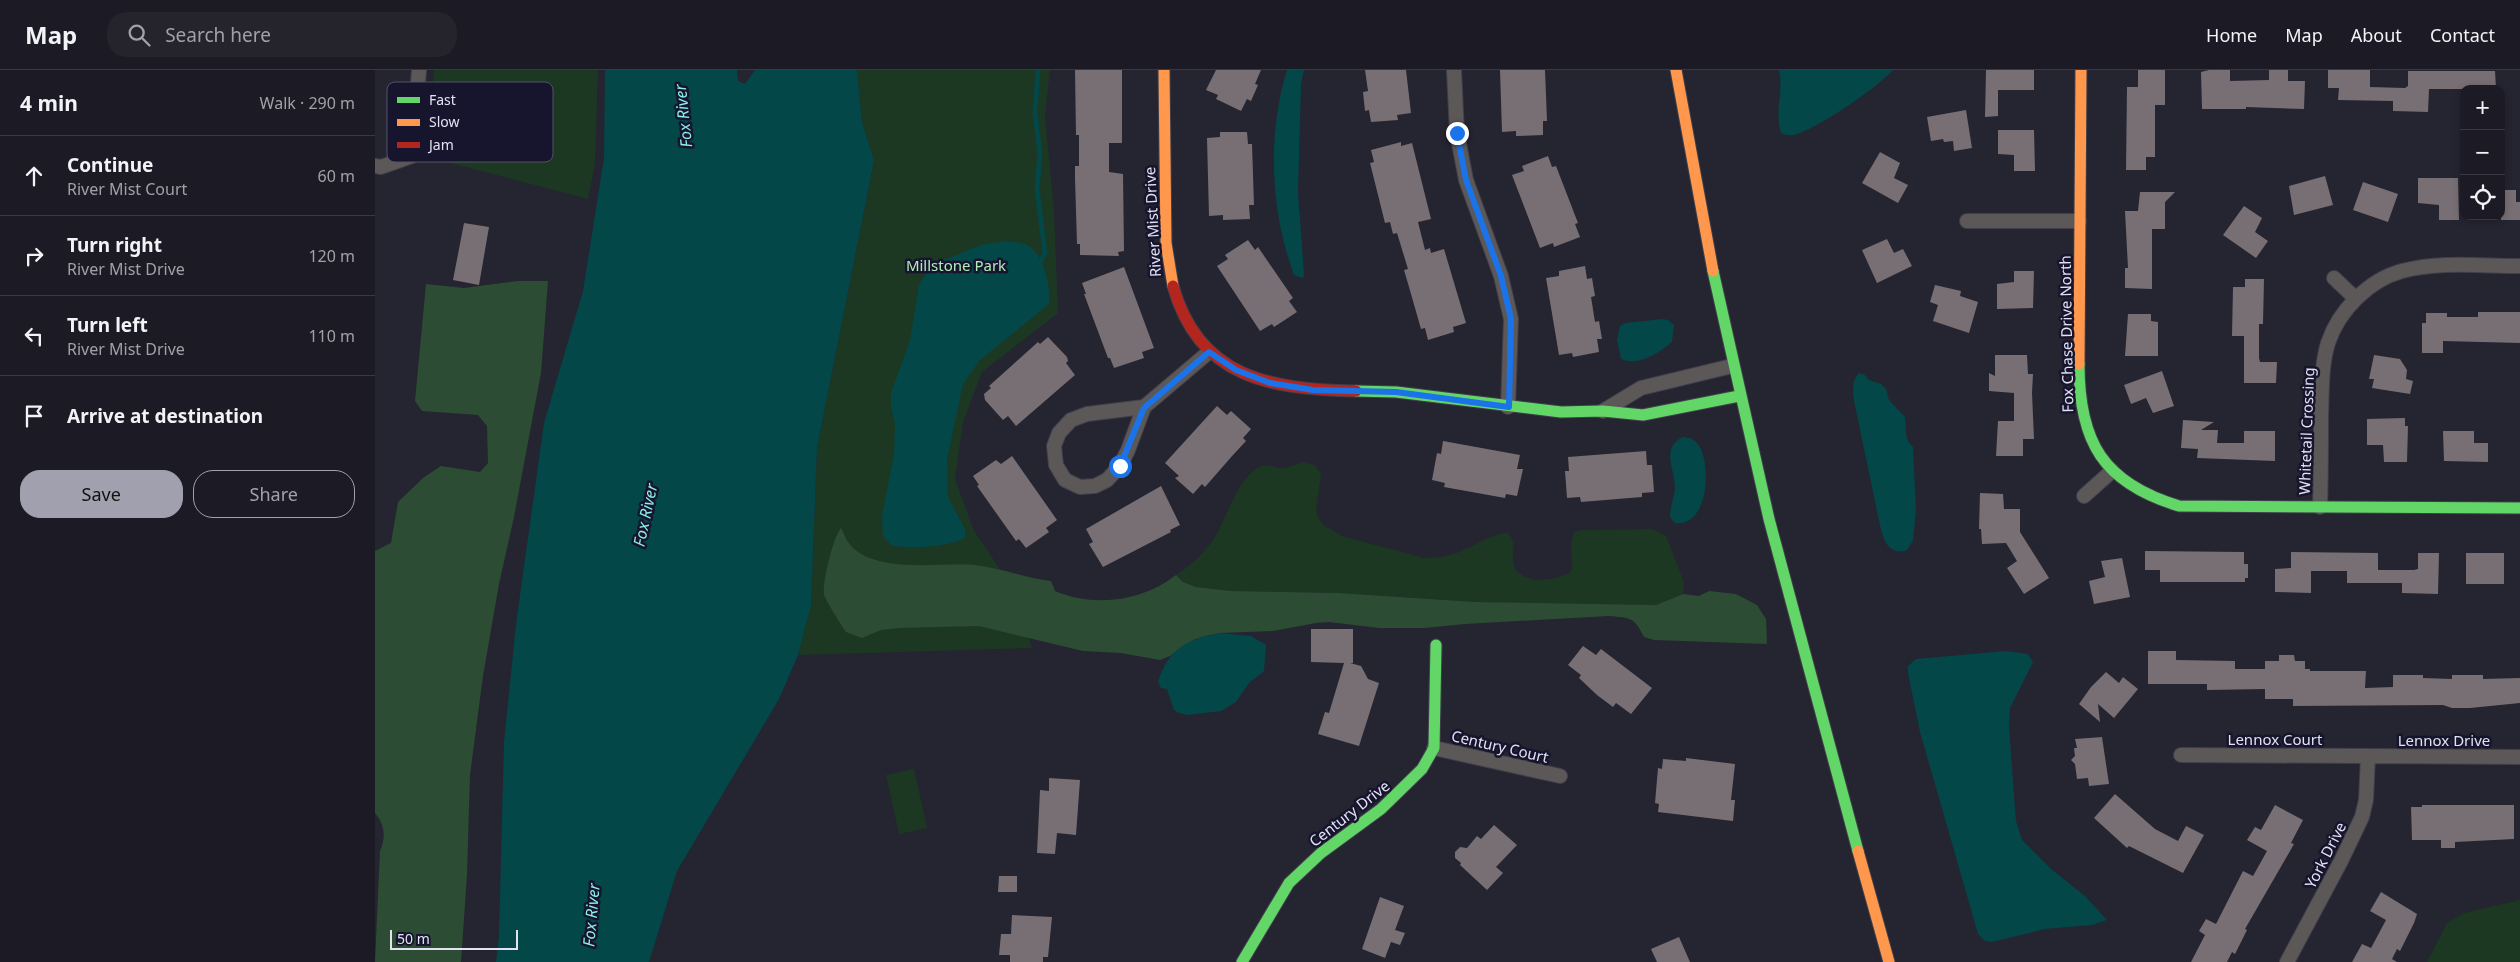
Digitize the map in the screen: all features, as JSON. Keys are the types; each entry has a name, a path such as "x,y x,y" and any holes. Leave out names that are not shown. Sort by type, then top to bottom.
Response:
{"street":[{"name":"River Mist Drive","path":"1164,70 1166,243 1170,277 1178,304 1194,335 1209,352 1236,370 1270,383 1313,390 1396,392 1561,412 1603,411 1643,415 1739,396"},
{"path":"1454,70 1457,133 1466,180 1501,276 1511,319 1509,407"},
{"path":"1676,70 1686,135 1739,396 1846,811 1889,962"},
{"name":"Fox Chase Drive North","path":"2081,70 2079,369 2082,418 2090,441 2112,471 2135,490 2154,500 2179,506 2520,508"},
{"path":"375,166 381,167 395,162"},
{"path":"1967,221 2079,221"},
{"name":"Whitetail Crossing","path":"2320,506 2323,367 2328,343 2338,320 2356,299 2379,280 2401,271 2444,266 2520,266"},
{"path":"2334,278 2356,299"},
{"path":"1144,408 1087,414 1071,420 1059,433 1054,446 1056,464 1065,480 1080,487 1095,486 1107,480 1120,466 1144,408 1209,352"},
{"name":"River Mist Drive","path":"1603,411 1641,388 1733,366"},
{"path":"2084,496 2112,471"},
{"name":"Century Drive","path":"1242,962 1289,884 1321,853 1381,809 1422,770 1434,748 1436,645"},
{"name":"Century Court","path":"1434,748 1560,776"},
{"name":"Lennox Court","path":"2181,755 2368,756"},
{"name":"Lennox Drive","path":"2368,756 2520,757"},
{"name":"York Drive","path":"2287,962 2341,861 2362,817 2366,800 2368,756"}],"green space":[{"path":"434,70 598,70 595,164 588,199 447,162 553,162 553,82 433,82"},
{"name":"Millstone Park","path":"857,70 1050,70 1045,116 1054,211 1058,313 982,372 963,422 955,479 974,531 1013,588 1032,648 798,655 811,606 817,448 874,162 862,122"},
{"path":"1302,462 1315,465 1321,474 1316,509 1318,518 1325,526 1342,536 1430,558 1456,553 1491,537 1507,533 1513,541 1513,560 1516,570 1528,578 1543,580 1559,577 1572,570 1571,543 1574,532 1583,530 1653,529 1666,536 1684,582 1683,594 1656,605 1475,602 1339,593 1231,591 1196,587 1183,582 1176,575 1194,562 1209,545 1240,487 1253,471 1264,465 1284,468"},
{"path":"914,769 927,828 899,834 886,775"},
{"path":"2520,900 2520,962 2427,962 2447,923 2464,913"}],"shaded area":[{"path":"517,281 548,281 541,373 514,517 499,584 483,676 470,775 467,875 461,962 375,962 380,851 384,836 383,827 375,813 375,551 391,543 398,502 423,478 441,466 480,472 488,463 487,426 478,415 422,411 415,401 426,284 464,288"},
{"path":"841,528 852,547 878,561 911,565 961,564 985,566 1051,581 1055,591 1086,599 1118,599 1134,596 1163,584 1176,575 1183,582 1196,587 1231,591 1339,593 1475,602 1656,605 1683,594 1699,596 1709,591 1736,594 1757,605 1766,619 1767,644 1654,640 1644,637 1631,620 1609,616 1424,628 1379,628 1329,622 1316,623 1273,631 1220,633 1202,637 1193,640 1170,656 1160,660 1121,653 1083,651 979,626 899,628 881,630 862,638 846,632 824,595 829,561"}],"water":[{"name":"Fox River","path":"605,70 737,70 738,81 745,84 755,70 857,70 862,122 874,161 817,448 811,606 798,655 779,699 677,871 649,962 496,962 499,935 504,742 516,624 544,423 583,291 604,158"},
{"path":"1287,70 1304,70 1301,84 1298,192 1303,278 1294,275 1280,225 1276,199 1274,146 1276,120"},
{"path":"1779,70 1893,70 1874,87 1835,114 1797,134 1786,135 1781,133 1778,118"},
{"path":"1005,241 1025,244 1037,254 1045,271 1049,289 1049,304 980,360 963,384 947,459 948,497 965,529 965,538 939,545 920,547 892,546 883,536 882,516 894,454 895,424 891,407 891,393 910,340 919,285 929,269 944,260 981,245"},
{"path":"1668,320 1674,325 1672,342 1648,358 1634,361 1621,359 1617,340 1620,326 1626,323"},
{"path":"1859,373 1865,375 1869,380 1881,384 1886,389 1889,400 1905,417 1908,440 1913,447 1916,510 1913,541 1906,551 1896,551 1889,547 1881,530 1854,401 1854,383"},
{"path":"1683,437 1695,441 1702,451 1705,463 1705,491 1695,515 1687,522 1675,523 1670,517 1675,486 1670,458 1672,446"},
{"path":"1220,633 1251,636 1266,645 1264,671 1249,683 1236,702 1221,711 1188,715 1179,713 1174,710 1167,689 1161,688 1158,682 1167,661 1180,647 1189,642"},
{"path":"2006,651 2028,654 2033,662 2010,708 2009,726 2016,821 2022,840 2051,869 2085,896 2107,920 2092,925 2045,929 1992,942 1985,941 1978,934 1920,732 1908,666 1916,659"}],"building":[{"path":"1075,70 1122,70 1122,143 1109,143 1109,172 1123,174 1124,251 1118,252 1119,256 1080,255 1080,244 1077,244 1075,166 1079,166 1079,135 1076,135"},
{"path":"1216,70 1261,70 1255,84 1258,85 1251,101 1247,99 1241,111 1216,99 1218,95 1206,90"},
{"path":"1365,70 1406,70 1411,113 1397,115 1398,120 1371,122 1369,110 1365,111 1363,92 1368,91"},
{"path":"1500,70 1545,70 1547,121 1543,121 1543,135 1516,136 1516,131 1502,132"},
{"path":"1986,70 2034,70 2034,90 1998,90 1998,116 1985,117"},
{"path":"2138,70 2165,70 2165,105 2155,105 2155,157 2146,157 2146,170 2126,170 2127,87 2138,87"},
{"path":"2230,70 2230,81 2269,80 2269,70 2288,70 2288,81 2305,81 2304,109 2246,107 2246,109 2202,109 2201,72"},
{"path":"2328,70 2370,70 2370,87 2405,88 2408,86 2408,71 2495,71 2496,85 2460,85 2460,89 2429,89 2428,112 2393,111 2393,101 2338,100 2339,88 2328,88"},
{"path":"1966,110 1972,148 1954,151 1953,141 1944,142 1943,139 1931,141 1927,117"},
{"path":"1998,130 2034,130 2035,171 2014,171 2014,155 1998,154"},
{"path":"1220,132 1247,132 1248,144 1252,144 1254,205 1249,205 1250,219 1223,220 1223,215 1209,216 1207,138 1220,137"},
{"path":"1401,142 1401,146 1412,143 1431,219 1418,222 1425,250 1430,248 1431,253 1444,249 1466,323 1453,327 1454,332 1428,340 1425,328 1421,329 1404,270 1408,269 1397,233 1393,234 1390,222 1385,223 1370,163 1374,162 1371,150"},
{"path":"1880,152 1900,163 1894,178 1908,185 1898,203 1862,183"},
{"path":"1548,156 1552,167 1556,166 1578,223 1575,224 1580,237 1554,247 1553,243 1540,248 1512,175 1524,171 1522,166"},
{"path":"2325,176 2333,205 2294,215 2289,186"},
{"path":"2418,178 2458,178 2459,220 2439,220 2439,205 2418,203"},
{"path":"2363,182 2398,194 2388,222 2353,210"},
{"path":"2505,190 2516,190 2516,202 2520,202 2520,220 2505,220"},
{"path":"2140,192 2175,192 2165,202 2165,229 2152,229 2152,289 2125,288 2125,268 2128,268 2125,211 2138,211"},
{"path":"2244,206 2262,218 2255,232 2268,241 2256,258 2223,235"},
{"path":"464,223 489,227 479,285 453,280"},
{"path":"1887,239 1894,253 1903,249 1912,266 1877,283 1862,250"},
{"path":"1248,240 1255,250 1258,247 1293,298 1289,301 1297,312 1274,327 1272,324 1260,331 1217,266 1228,259 1225,255"},
{"path":"1585,266 1587,279 1592,278 1595,296 1591,297 1595,322 1599,321 1602,339 1597,339 1599,352 1573,357 1572,353 1559,355 1546,278 1559,276 1559,271"},
{"path":"1124,267 1154,348 1142,352 1144,358 1114,368 1110,358 1108,358 1084,294 1086,294 1082,283"},
{"path":"2014,271 2034,271 2033,308 1997,309 1997,284 2014,282"},
{"path":"2245,279 2264,279 2263,324 2259,324 2259,358 2260,362 2277,362 2276,383 2244,383 2244,336 2232,336 2233,287 2245,287"},
{"path":"1935,285 1961,291 1960,296 1978,302 1969,333 1933,321 1938,305 1930,302"},
{"path":"2478,312 2520,312 2520,343 2443,341 2443,353 2422,353 2422,323 2426,323 2426,313 2447,313 2447,317 2478,317"},
{"path":"2128,314 2151,314 2151,321 2158,322 2158,356 2125,356"},
{"path":"1048,337 1067,357 1068,361 1066,363 1075,375 1016,426 1008,416 1003,420 985,400 984,394 991,388 989,386 1038,342 1040,344"},
{"path":"1995,355 2027,355 2028,374 2033,374 2034,439 2023,439 2023,456 1996,456 1998,421 2014,421 2014,393 1989,391 1989,373 1995,376"},
{"path":"2374,355 2400,359 2407,370 2406,379 2413,381 2410,394 2372,388 2374,379 2369,379"},
{"path":"2162,371 2174,406 2153,413 2146,398 2131,404 2124,385"},
{"path":"1217,406 1227,415 1231,411 1251,429 1243,438 1246,441 1205,487 1202,484 1193,494 1175,478 1179,476 1165,463"},
{"path":"2405,418 2405,426 2408,426 2407,462 2384,462 2383,445 2367,445 2367,419"},
{"path":"2183,420 2214,422 2201,430 2218,430 2217,443 2244,443 2244,431 2275,431 2275,461 2197,458 2198,449 2181,448"},
{"path":"2443,431 2474,431 2474,443 2488,443 2488,462 2444,461"},
{"path":"1443,441 1520,455 1517,469 1523,469 1517,496 1506,494 1505,498 1444,487 1445,483 1432,480 1437,453 1441,454"},
{"path":"1646,451 1647,465 1652,465 1654,492 1642,493 1642,497 1581,502 1580,497 1567,498 1565,471 1569,471 1568,457"},
{"path":"1012,456 1057,520 1046,528 1049,532 1026,548 1019,539 1016,541 977,486 979,485 973,476 996,460 1001,464"},
{"path":"1161,486 1180,525 1170,530 1171,532 1103,567 1089,544 1093,542 1086,529"},
{"path":"1980,493 2003,494 2004,509 2020,509 2020,532 2049,578 2024,594 2007,568 2017,561 2006,543 1982,544 1981,529 1979,529"},
{"path":"2145,551 2244,552 2244,564 2248,564 2248,578 2245,578 2245,582 2160,582 2160,570 2145,570"},
{"path":"2291,552 2378,553 2378,570 2418,569 2418,553 2439,553 2438,594 2402,593 2402,583 2347,583 2347,571 2311,571 2311,593 2275,592 2275,569 2291,568"},
{"path":"2466,553 2504,553 2504,584 2466,584"},
{"path":"2122,558 2130,597 2094,604 2089,581 2105,577 2101,561"},
{"path":"1311,629 1353,629 1353,663 1350,663 1361,666 1368,679 1379,683 1359,746 1318,734 1325,712 1329,713 1344,663 1311,662"},
{"path":"1583,646 1596,655 1601,649 1652,688 1631,714 1616,703 1613,707 1597,695 1579,678 1581,675 1568,665"},
{"path":"2148,651 2176,651 2176,660 2235,661 2235,669 2265,669 2265,661 2279,661 2279,655 2294,655 2295,661 2305,661 2305,669 2310,669 2310,671 2366,671 2365,688 2393,687 2393,675 2423,675 2423,678 2452,679 2452,675 2483,675 2483,679 2520,678 2520,703 2470,708 2452,708 2443,705 2293,706 2293,699 2265,699 2265,689 2207,690 2207,684 2148,684"},
{"path":"2106,672 2119,683 2123,677 2138,689 2114,718 2098,704 2100,722 2079,704 2091,687"},
{"path":"2102,737 2109,784 2089,786 2088,778 2077,779 2075,764 2071,760 2075,756 2074,748 2077,748 2075,739"},
{"path":"1686,758 1735,764 1731,800 1735,800 1733,821 1658,812 1659,804 1655,803 1658,768 1662,769 1663,759 1686,761"},
{"path":"1049,778 1080,780 1076,835 1057,833 1055,854 1037,853 1040,790 1049,791"},
{"path":"2115,794 2155,829 2178,841 2186,826 2204,835 2183,873 2129,846 2127,848 2094,818"},
{"path":"2275,805 2303,820 2291,843 2294,844 2245,929 2247,930 2235,954 2232,952 2227,962 2191,962 2205,935 2199,931 2206,919 2216,924 2243,871 2253,876 2267,851 2247,840 2255,827 2261,830"},
{"path":"2422,805 2514,805 2514,839 2455,842 2455,848 2441,848 2441,840 2412,840 2411,807 2422,807"},
{"path":"1494,825 1517,845 1496,867 1503,873 1487,890 1460,865 1461,863 1455,858 1455,852 1460,847 1467,848 1477,836 1481,839"},
{"path":"999,876 1017,876 1017,892 998,892"},
{"path":"2381,892 2417,914 2414,923 2400,951 2397,949 2392,959 2397,962 2352,962 2362,944 2371,948 2386,920 2370,911"},
{"path":"1380,897 1404,906 1395,930 1405,933 1400,945 1391,942 1385,958 1362,949"},
{"path":"1012,915 1052,917 1048,957 1043,957 1043,962 1010,962 1010,955 999,955 1001,934 1011,934"},
{"path":"1679,937 1690,962 1657,962 1651,949"}],"waterway":[{"path":"1038,70 1035,113 1040,154 1037,189 1045,253 1041,261"}],"traffic: fast":[{"path":"1713,271 1769,519 1858,851"},
{"path":"2079,364 2080,392 2084,416 2091,437 2101,456 2114,472 2131,485 2179,506 2520,508"},
{"path":"1356,391 1396,392 1561,412 1603,411 1643,415 1739,396"},
{"path":"1242,962 1289,883 1321,853 1381,809 1422,769 1434,748 1436,645"}],"traffic: slow":[{"path":"1164,70 1166,243 1173,286"},
{"path":"1676,70 1713,271"},
{"path":"2079,364 2081,70"},
{"path":"1858,851 1889,962"}],"traffic: jam":[{"path":"1173,286 1185,317 1201,341 1220,360 1242,373 1295,387 1356,391"}],"route":[{"path":"1120,466 1144,408 1209,352 1236,370 1270,383 1313,390 1396,392 1509,407 1511,319 1501,276 1466,180 1457,133"}]}
